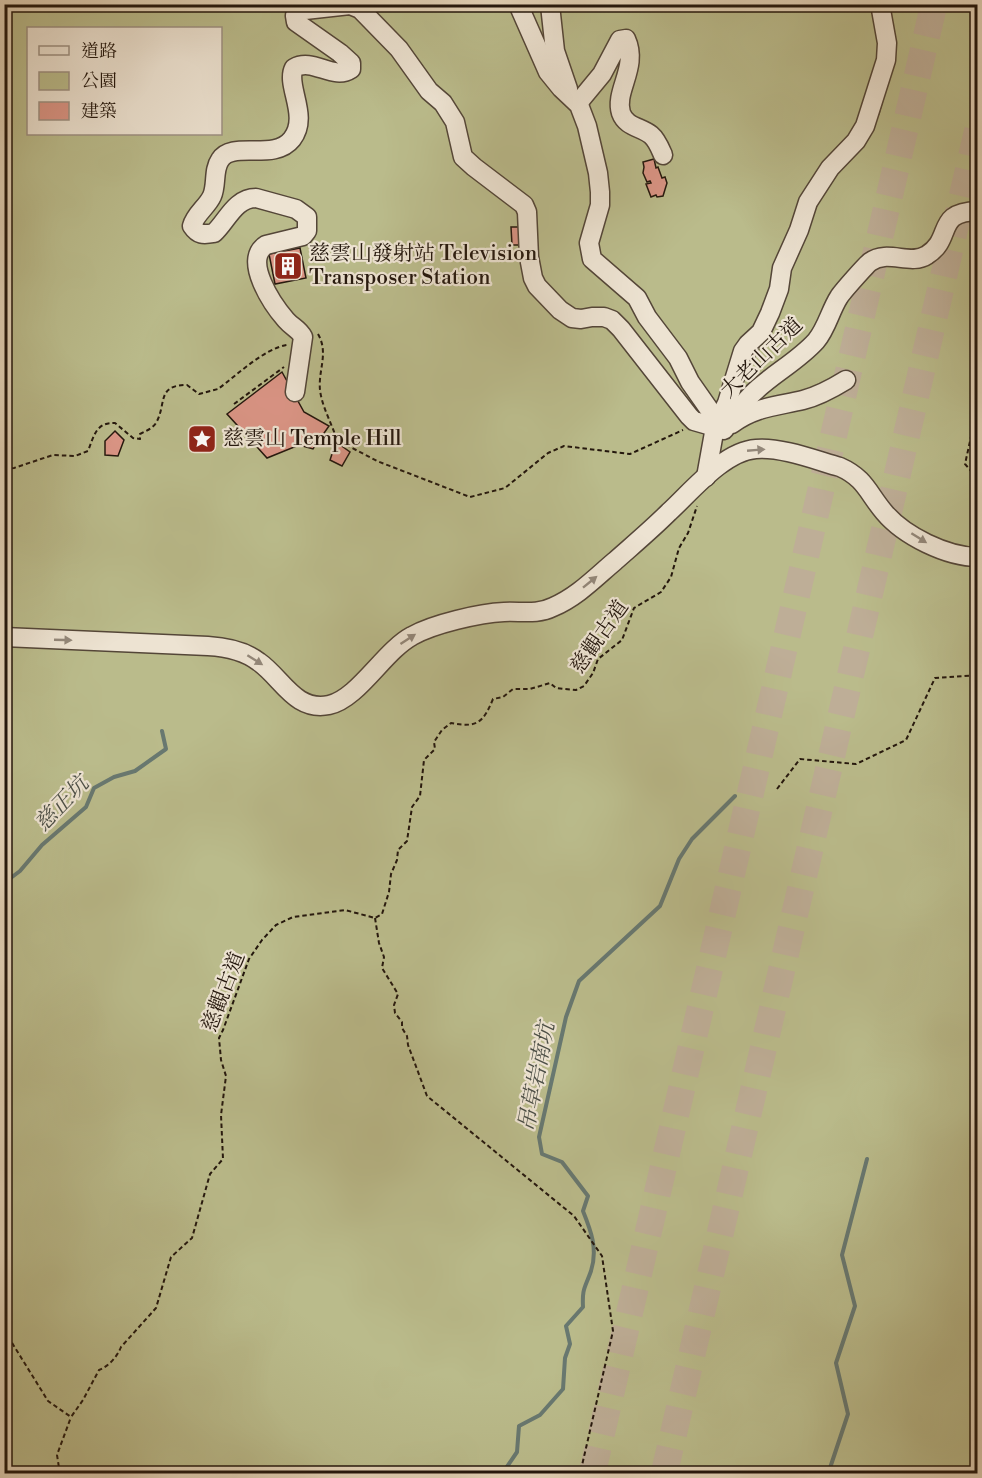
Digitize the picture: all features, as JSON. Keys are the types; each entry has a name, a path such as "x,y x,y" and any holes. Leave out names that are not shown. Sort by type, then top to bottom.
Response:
{"street":[{"path":"518,4 548,72 574,100"},
{"path":"706,477 714,426 728,403 743,351 761,333 770,313 779,289 783,264 799,230 808,202 830,168 856,141 865,126 886,60 887,43 880,4"},
{"path":"883,25 890,16 891,4"},
{"path":"295,392 303,342 300,331 288,322 268,295 257,270 256,258 261,248 266,245 305,234 308,220 296,209 249,198 227,215 214,233 204,235 197,233 192,226 193,220 213,194 218,162 222,157 232,152 274,151 292,140 299,118 292,77 294,68 309,64 334,72 350,71 351,63 296,22 294,18 305,10 350,5 360,9 374,21 399,49 429,91 443,103 455,122 463,157 526,207 530,268 537,286 560,310 572,318 581,320 598,316 612,320 689,416 714,426 737,420 758,409 822,394 846,380"},
{"path":"550,5 555,51 587,126 599,178 600,205 589,243 592,259 626,286 637,298 647,317 678,358 714,426"},
{"path":"574,100 598,79 620,40 626,39 630,59 620,102 621,114 625,121 653,136 663,155"},
{"name":"大老山古道","path":"714,426 818,339 840,295 870,262 889,256 921,258 934,250 941,241 945,227 955,215 978,211"},
{"path":"4,637 208,646 228,649 257,660 302,702 312,705 331,705 349,694 400,644 419,632 484,615 542,611 564,602 594,579 706,477 726,461 754,449 769,449 840,467 861,479 883,511 898,525 926,543 948,553 978,557"}],"path":[{"path":"4,469 53,455 75,456 88,451 96,430 104,423 115,423 133,438 140,439 140,434 156,423 165,393 169,389 174,386 187,385 199,394 218,389 268,352 292,343 295,326 310,327 315,330 323,344 321,393 337,440 377,461 470,497 505,488 548,453 564,446 630,454 714,426"},
{"path":"234,404 288,364"},
{"path":"978,405 965,464 978,479"},
{"name":"慈觀古道","path":"60,1473 57,1455 71,1418 84,1400 99,1370 108,1366 121,1347 156,1308 171,1257 192,1238 210,1174 223,1159 222,1115 226,1076 220,1060 219,1038 249,959 276,925 293,917 345,910 375,918 381,914 389,892 391,874 397,860 398,850 407,841 412,807 420,796 424,760 435,749 434,742 442,730 451,723 468,726 476,724 487,712 493,699 504,697 513,689 530,689 550,683 556,688 576,690 584,686 593,673 598,659 622,640 634,608 661,592 671,576 679,548 688,533 699,500"},
{"path":"777,789 800,759 856,764 906,740 935,678 978,675"},
{"path":"375,918 379,944 384,957 382,968 399,994 394,1005 395,1013 402,1022 402,1028 407,1036 408,1045 427,1096 574,1216 602,1256 613,1331 580,1473"},
{"path":"4,1322 9,1338 48,1401 71,1418"}],"green space":[{"path":"5,5 874,5 879,55 868,109 791,231 739,390 776,315 802,235 822,196 879,114 887,85 887,5 977,5 977,1473 5,1474"}],"building":[{"path":"654,159 656,168 658,167 662,178 665,177 667,183 663,196 651,197 646,184 651,183 647,182 643,173 643,162"},
{"path":"511,227 520,227 521,245 512,245"},
{"name":"慈雲山發射站 Television Transposer Station","path":"300,248 306,278 275,284 269,254"},
{"path":"282,372 304,412 329,426 313,449 299,445 267,458 227,414"},
{"path":"115,431 124,440 118,456 105,455 105,441"},
{"path":"336,442 350,452 342,466 330,460"}],"waterway":[{"name":"慈正坑","path":"4,883 20,871 42,845 86,807 94,788 114,777 135,771 166,749 162,731"},
{"name":"吊草岩南坑","path":"502,1474 517,1452 519,1426 540,1415 563,1389 565,1358 570,1344 566,1326 583,1307 584,1292 593,1263 593,1240 583,1211 588,1196 562,1162 542,1154 539,1137 566,1017 579,981 660,906 679,859 692,839 735,796"},
{"path":"828,1474 848,1414 836,1363 855,1306 842,1255 867,1159"}],"tunnel":[{"path":"592,1474 934,4"},
{"path":"664,1474 978,129"}],"place":[{"name":"慈雲山發射站 Television Transposer Station","path":"288,266"},
{"name":"慈雲山 Temple Hill","path":"202,439"}]}
